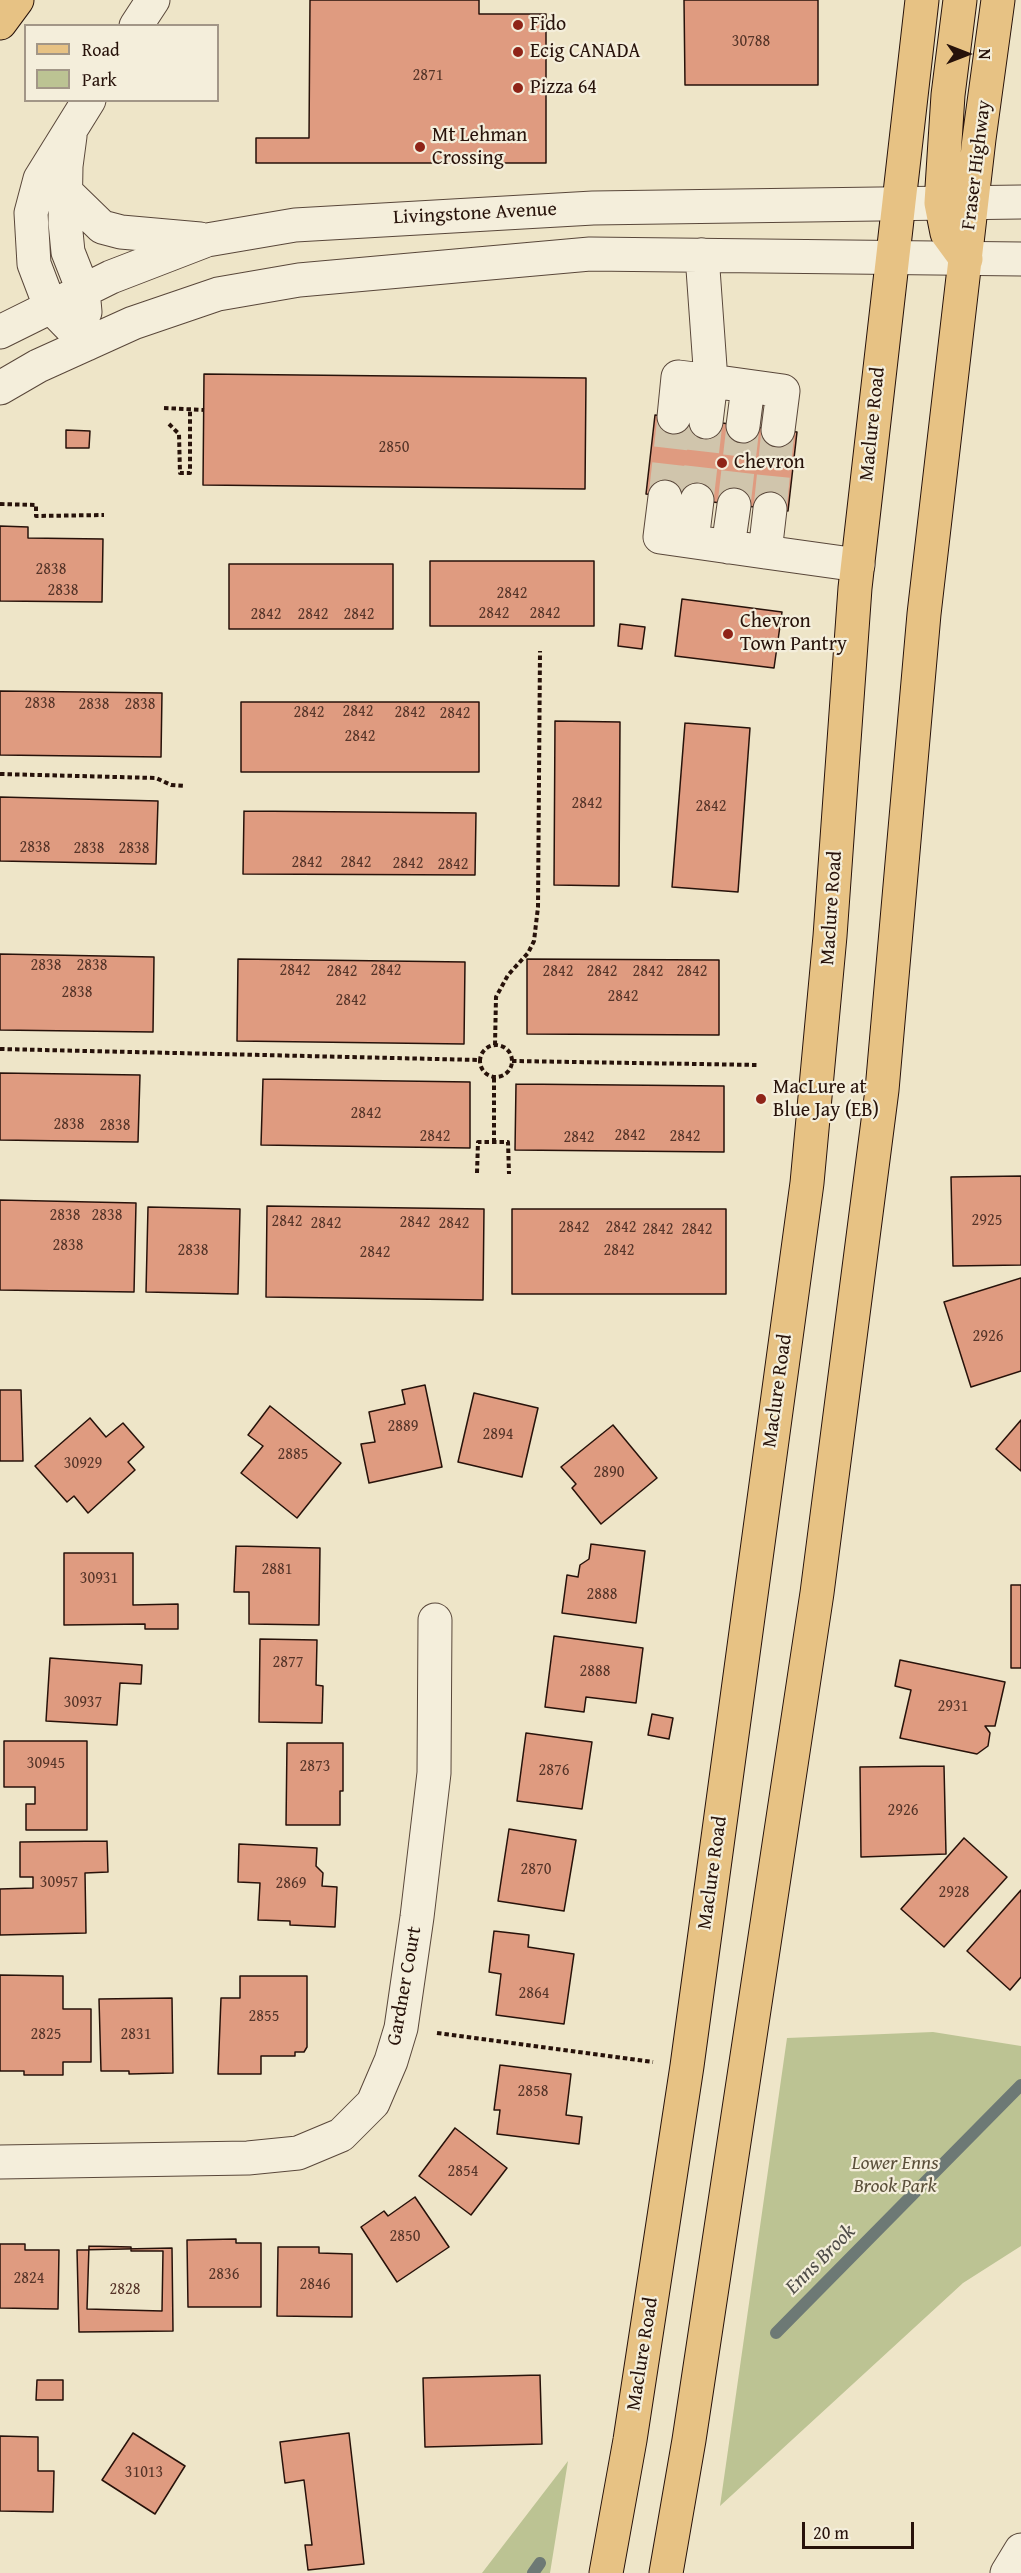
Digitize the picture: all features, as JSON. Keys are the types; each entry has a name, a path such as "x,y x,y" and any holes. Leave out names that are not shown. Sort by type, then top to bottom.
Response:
{"main road":[{"path":"0,23 17,0"},
{"path":"898,203 922,0"},
{"path":"957,203 948,95 960,0"},
{"name":"Fraser Highway","path":"966,258 957,203 998,0"},
{"name":"Maclure Road","path":"606,2573 630,2440 687,2066 807,1183 830,936 858,565 898,203"},
{"path":"666,2573 689,2440 817,1593 879,1113 924,614 966,258"}],"street":[{"path":"137,24 153,0"},
{"path":"87,344 50,306 34,264 31,213 40,179 88,102"},
{"path":"70,133 66,166 65,222 68,252 83,290 87,344"},
{"path":"66,192 102,227 121,232 207,240"},
{"name":"Livingstone Avenue","path":"0,332 126,270 207,240 295,225 593,208 1021,202"},
{"path":"0,388 38,366 133,323 218,294 299,280 590,254 1021,259"},
{"path":"702,255 711,381 706,422"},
{"path":"674,417 678,377 711,381 783,392 778,430"},
{"path":"743,426 748,387"},
{"path":"681,499 660,537 858,565"},
{"path":"728,547 734,505"},
{"path":"765,552 770,509"},
{"name":"Gardner Court","path":"0,2162 248,2158 298,2153 340,2135 373,2103 391,2061 401,2028 434,1773 435,1620"},
{"path":"1006,2573 1021,2550"}],"path":[{"path":"164,408 204,410"},
{"path":"169,424 179,434 180,473 190,473 190,410"},
{"path":"0,504 36,505 36,516 104,515"},
{"path":"495,1045 496,997 508,975 528,953 534,941 538,907 540,651"},
{"path":"0,774 156,778 171,785 185,786"},
{"path":"495,1045 507,1049 512,1061 508,1072 494,1078 481,1069 480,1060 486,1048 495,1045"},
{"path":"0,1049 480,1060"},
{"path":"512,1061 759,1065"},
{"path":"494,1078 495,1142"},
{"path":"477,1173 478,1142 508,1142 509,1174"},
{"path":"401,2028 687,2066"}],"green space":[{"name":"Lower Enns Brook Park","path":"933,2032 1021,2046 1021,2246 963,2283 720,2506 787,2038"},
{"path":"568,2461 550,2573 482,2573"}],"building":[{"path":"310,0 479,0 479,14 546,14 546,163 256,163 256,138 309,138"},
{"path":"684,0 818,0 818,85 685,85"},
{"path":"204,374 586,378 585,489 203,485"},
{"name":"Chevron","path":"655,415 797,432 788,511 646,494"},
{"path":"66,430 90,431 89,448 66,448"},
{"path":"0,526 28,527 28,538 103,539 102,602 0,601"},
{"path":"430,561 594,561 594,626 430,626"},
{"path":"229,564 393,564 393,629 229,629"},
{"name":"Chevron Town Pantry","path":"682,599 782,612 774,668 675,656"},
{"path":"620,624 645,627 642,649 618,646"},
{"path":"0,691 162,693 161,757 0,755"},
{"path":"241,702 479,702 479,772 241,772"},
{"path":"555,721 620,722 619,886 554,885"},
{"path":"685,723 750,728 738,892 672,887"},
{"path":"0,797 158,801 156,864 0,861"},
{"path":"244,811 476,813 475,875 243,874"},
{"path":"0,954 154,957 153,1032 0,1030"},
{"path":"238,959 465,962 464,1044 237,1041"},
{"path":"527,959 719,960 719,1035 527,1034"},
{"path":"0,1073 140,1075 138,1142 0,1140"},
{"path":"263,1079 470,1082 470,1148 261,1145"},
{"path":"516,1084 724,1086 724,1152 515,1150"},
{"path":"1021,1176 1021,1265 953,1266 951,1177"},
{"path":"0,1200 136,1203 134,1292 0,1290"},
{"path":"267,1206 484,1209 483,1300 266,1297"},
{"path":"148,1207 240,1209 238,1294 146,1292"},
{"path":"512,1209 726,1209 726,1294 512,1294"},
{"path":"1021,1278 1021,1371 971,1387 944,1302"},
{"path":"425,1385 442,1467 369,1483 361,1444 375,1442 369,1412 405,1404 402,1390"},
{"path":"0,1390 21,1390 23,1461 0,1461"},
{"path":"474,1393 538,1408 522,1477 458,1462"},
{"path":"270,1406 341,1463 297,1518 241,1473 263,1446 248,1435"},
{"path":"90,1418 106,1437 123,1423 144,1447 128,1462 135,1470 88,1513 74,1496 67,1502 35,1466"},
{"path":"1021,1420 1021,1471 996,1449"},
{"path":"613,1425 657,1478 601,1524 572,1488 576,1484 561,1467"},
{"path":"591,1544 645,1551 636,1623 562,1613 567,1575 578,1577 580,1565 589,1559"},
{"path":"236,1546 320,1548 319,1625 249,1624 249,1592 234,1592"},
{"path":"64,1553 133,1553 133,1605 178,1604 178,1629 145,1629 145,1624 64,1625"},
{"path":"1011,1585 1021,1585 1021,1668 1011,1668"},
{"path":"554,1636 643,1648 636,1703 586,1697 584,1712 545,1707"},
{"path":"260,1639 317,1640 316,1685 323,1686 322,1723 259,1722"},
{"path":"50,1658 142,1665 141,1684 120,1683 117,1725 46,1721"},
{"path":"900,1660 1005,1682 995,1726 985,1726 990,1733 988,1746 977,1754 900,1738 911,1690 895,1686"},
{"path":"652,1714 673,1718 669,1739 648,1735"},
{"path":"526,1733 592,1742 582,1809 517,1801"},
{"path":"4,1741 87,1741 87,1830 26,1830 26,1804 35,1804 35,1787 4,1787"},
{"path":"287,1743 343,1743 340,1825 286,1825"},
{"path":"944,1766 946,1854 861,1857 860,1767"},
{"path":"509,1829 576,1840 564,1911 498,1901"},
{"path":"964,1838 1007,1877 944,1947 901,1909"},
{"path":"107,1841 108,1872 85,1873 86,1933 0,1935 0,1889 33,1888 33,1877 20,1877 20,1842"},
{"path":"239,1844 317,1848 316,1866 323,1873 322,1886 337,1887 335,1927 290,1925 290,1921 258,1920 260,1883 238,1882"},
{"path":"1021,1890 1021,1977 1010,1990 967,1951"},
{"path":"494,1931 529,1935 528,1947 574,1954 564,2024 496,2015 501,1974 489,1972"},
{"path":"0,1975 63,1976 63,2009 91,2009 91,2062 63,2062 63,2075 24,2075 24,2071 0,2071"},
{"path":"240,1976 307,1976 307,2047 304,2052 295,2052 295,2056 261,2056 261,2074 218,2074 221,1998 240,1998"},
{"path":"172,1998 173,2073 129,2074 129,2071 101,2071 99,1999"},
{"path":"500,2065 571,2074 566,2115 582,2117 579,2144 497,2134 500,2110 494,2110"},
{"path":"455,2128 507,2168 471,2215 419,2176"},
{"path":"415,2197 449,2247 397,2282 361,2227 384,2211 388,2216"},
{"path":"236,2239 236,2243 261,2243 261,2307 188,2307 187,2240"},
{"path":"0,2244 25,2244 25,2250 59,2250 58,2309 0,2308"},
{"path":"89,2246 131,2247 131,2251 163,2251 162,2311 87,2309"},
{"path":"278,2247 319,2247 319,2253 352,2254 352,2317 277,2316"},
{"path":"172,2248 173,2331 79,2332 77,2250"},
{"path":"540,2375 542,2444 425,2447 423,2378"},
{"path":"37,2380 63,2380 63,2400 36,2400"},
{"path":"133,2433 185,2466 155,2514 102,2480"},
{"path":"349,2433 364,2564 308,2570 305,2545 312,2545 304,2480 285,2483 280,2442"},
{"path":"0,2436 38,2437 38,2471 54,2471 53,2512 0,2511"}],"waterway":[{"name":"Enns Brook","path":"776,2333 1021,2085"},
{"name":"Enns Brook","path":"533,2573 540,2563"}],"tunnel":[{"path":"665,497 674,417"},
{"path":"697,500 706,422"},
{"path":"734,505 743,426"},
{"path":"770,509 778,430"}],"place":[{"name":"Fido","path":"518,25"},
{"name":"Ecig CANADA","path":"518,52"},
{"name":"Pizza 64","path":"518,88"},
{"name":"Mt Lehman Crossing","path":"420,147"},
{"name":"Chevron","path":"722,463"},
{"name":"Chevron Town Pantry","path":"728,634"},
{"name":"MacLure at Blue Jay (EB)","path":"761,1099"}]}
